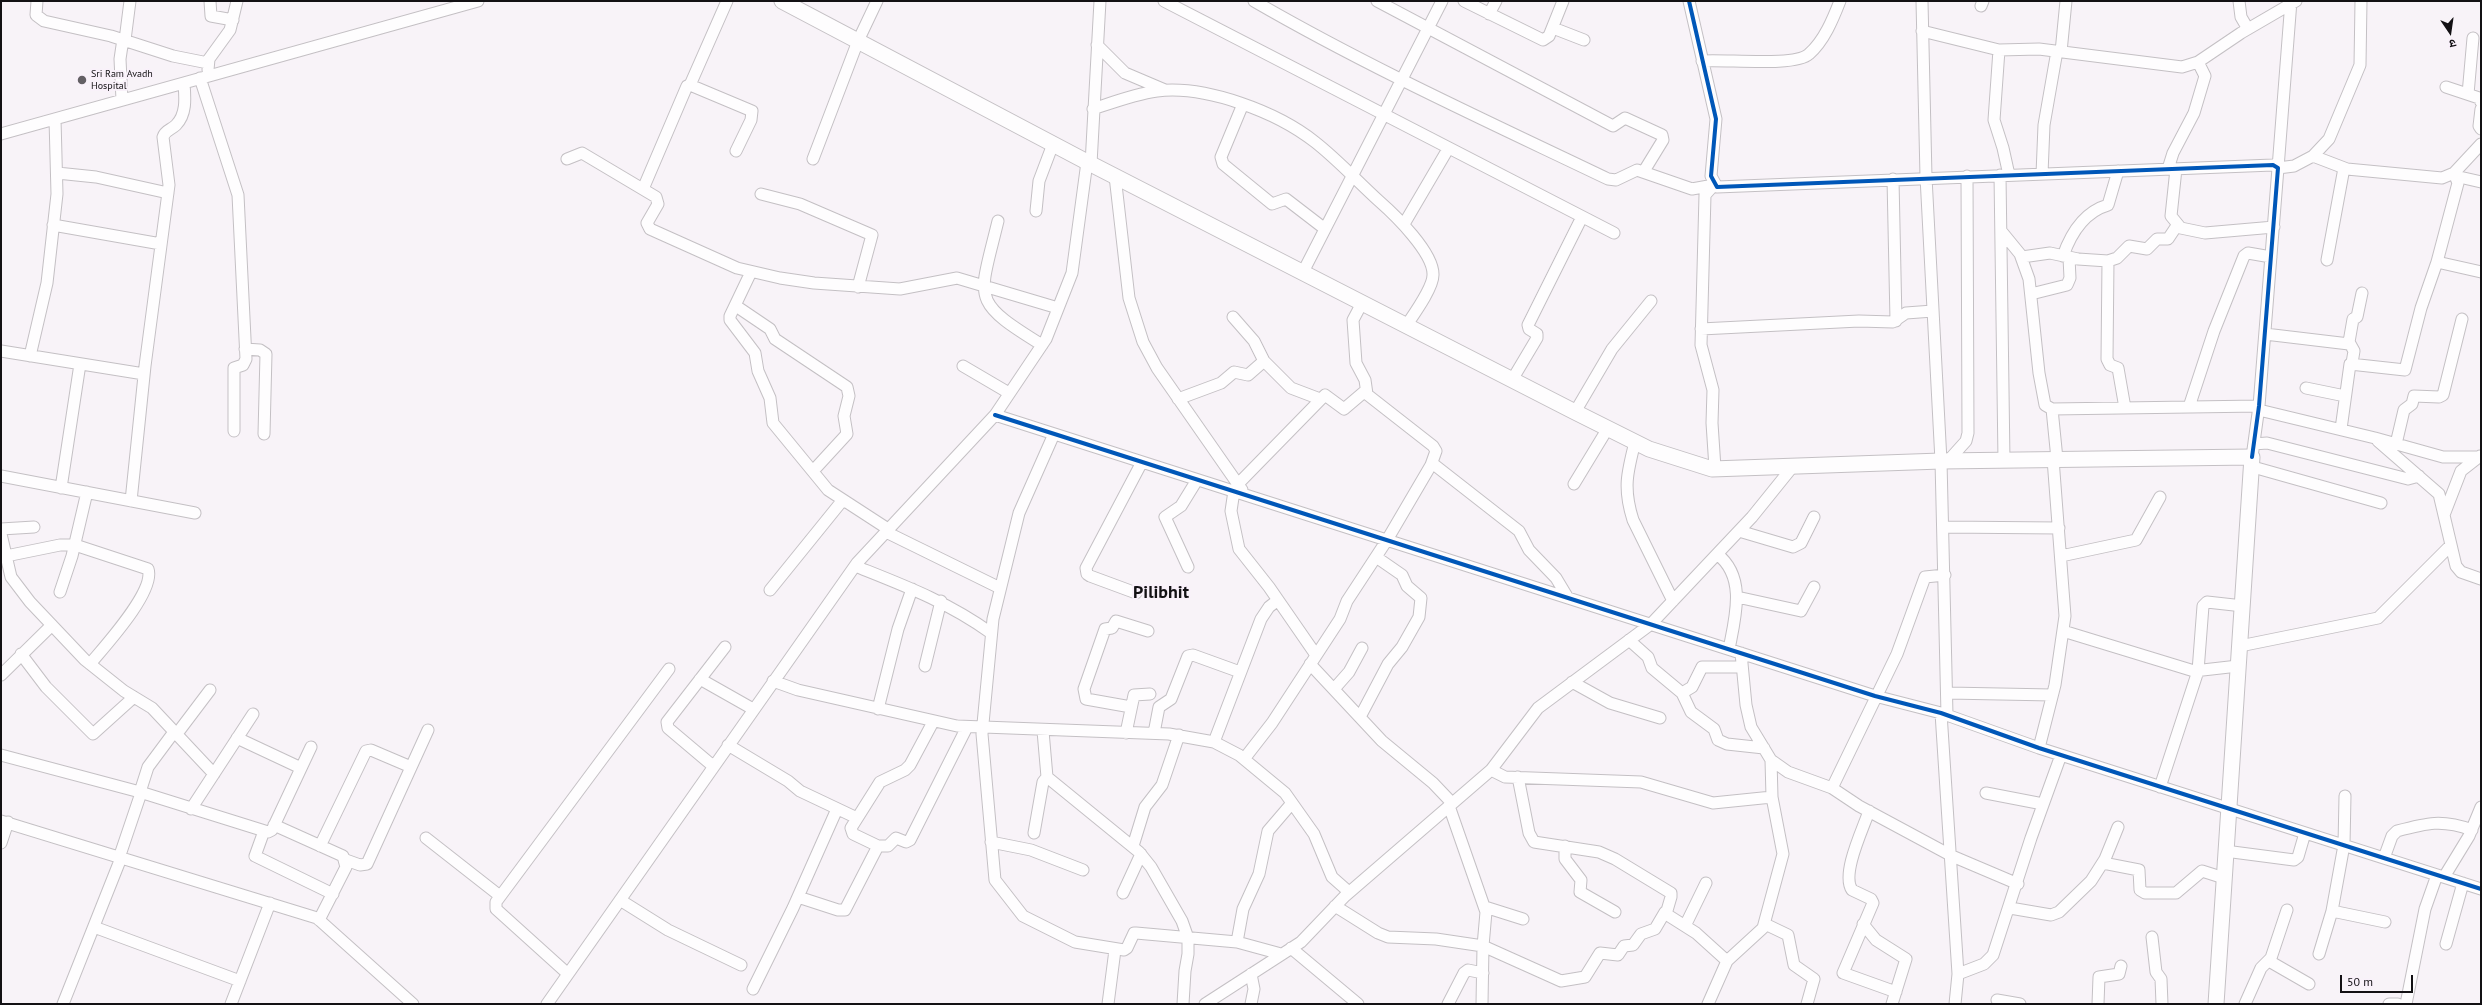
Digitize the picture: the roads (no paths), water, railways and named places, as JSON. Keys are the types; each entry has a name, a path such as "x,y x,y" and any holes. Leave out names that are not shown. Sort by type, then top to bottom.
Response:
{"main road":[{"path":"782,1 1089,163 1649,449 1715,468 1945,461 2253,456 2225,851 2216,1004"}],"street":[{"path":"37,1 35,9 39,18 124,39 173,56 208,63"},
{"path":"122,100 120,59 130,1"},
{"path":"210,1 211,16 233,20"},
{"path":"234,431 234,368 245,362 238,195 203,78 208,63 230,30 237,1"},
{"path":"1,134 203,78 444,6 478,1"},
{"path":"643,189 687,86 690,85 727,1"},
{"path":"813,159 858,41 877,1"},
{"path":"547,1004 728,744 855,566 995,415 1042,345 1072,273 1089,163 1100,1"},
{"path":"1164,1 1448,149 1614,233"},
{"path":"1254,1 1298,27 1608,179 1616,180 1634,170 1644,171 1692,189 1714,185 1721,187 1926,177 2273,165 2278,168 2294,166 2313,156 2329,139 2360,65 2361,1"},
{"path":"1377,1 1613,126 1625,118 1662,135 1663,140 1644,171"},
{"path":"1302,272 1442,1"},
{"path":"1464,1 1543,40 1549,36 1563,1"},
{"path":"1490,14 1496,1"},
{"path":"1689,1 1716,119 1711,176 1714,185"},
{"path":"1702,61 1728,59 1793,61 1805,58 1814,50 1828,28 1840,1"},
{"path":"1922,1 1926,177 1945,461 1943,527 1948,693 1944,714 1958,974 1955,1004"},
{"path":"2042,174 2044,125 2059,52 2066,1"},
{"path":"2239,1 2241,17 2248,29"},
{"path":"1922,31 1999,50 2029,49 2170,67 2182,67 2198,62 2248,29 2293,2"},
{"path":"2253,456 2259,408 2293,2"},
{"path":"1553,28 1584,40"},
{"path":"2468,94 2473,38"},
{"path":"1097,45 1125,73 1167,91"},
{"path":"1999,50 1994,120 2004,148 2002,232 2004,460"},
{"path":"2198,62 2205,76 2194,113 2174,153 2172,169 2171,216 2180,226 2204,233 2274,227"},
{"path":"131,501 144,374 168,193 162,137 166,131 175,125 180,118 185,102 184,83"},
{"path":"690,85 752,111 751,120 736,151"},
{"path":"2446,87 2479,98 2481,102"},
{"path":"1093,109 1139,94 1167,91 1212,96 1243,104 1270,114 1314,141 1404,224 1430,260 1433,277 1406,326"},
{"path":"1243,104 1221,157 1223,164 1272,204 1286,198 1325,229"},
{"path":"2481,109 2479,126 2481,129"},
{"path":"30,356 47,283 57,173 55,119"},
{"path":"1036,211 1039,181 1053,144"},
{"path":"2313,156 2344,168 2442,178 2455,174 2481,144"},
{"path":"1404,224 1448,149"},
{"path":"568,159 582,153 643,189 658,200 658,204 648,223 650,229 685,246 751,272 814,284 900,290 954,278 983,285 1058,308"},
{"path":"2327,260 2344,168"},
{"path":"2031,294 2067,285 2070,278 2066,257 2068,241 2079,224 2095,210 2108,204 2118,171"},
{"path":"57,173 96,177 168,193"},
{"path":"2455,174 2481,182"},
{"path":"2352,363 2405,370 2421,308 2437,262 2458,183 2455,174"},
{"path":"1115,176 1121,245 1133,313 1143,342 1157,368 1236,488 1246,495 1875,696 1944,714 2039,748 2481,889"},
{"path":"1945,461 1966,441 1968,433 1967,176"},
{"path":"1893,179 1896,321"},
{"path":"1714,185 1705,195 1701,351 1713,390 1712,423 1715,468"},
{"path":"761,194 800,204 872,235 858,287"},
{"path":"1512,380 1537,338 1536,334 1529,329 1528,325 1582,217"},
{"path":"998,222 983,285 988,305 996,314 1042,345"},
{"path":"53,225 161,244"},
{"path":"2022,257 2050,253 2066,257 2108,261 2117,258 2129,246 2147,249 2157,239 2168,239 2174,228 2180,226"},
{"path":"2002,232 2010,240 2022,257 2031,294 2043,398 2045,405 2052,409 2189,407 2259,408 2442,457 2480,456"},
{"path":"2189,407 2214,331 2244,256 2248,252 2271,257"},
{"path":"2108,261 2107,359 2110,365 2118,368 2125,408"},
{"path":"2437,262 2481,272"},
{"path":"751,272 730,320 755,353 758,371 770,398 773,423 813,471 840,499 887,530 1000,588"},
{"path":"2341,429 2348,367 2352,363 2354,351 2349,344 2353,319 2358,316 2362,293"},
{"path":"1575,412 1612,348 1651,301"},
{"path":"1362,303 1353,320 1356,363 1365,380 1367,394"},
{"path":"736,306 770,329 775,339 847,387 849,396 844,416 846,434 813,471"},
{"path":"1701,329 1896,321 1906,313 1934,311"},
{"path":"1233,317 1252,338 1264,361 1291,388 1320,398"},
{"path":"2396,444 2404,410 2412,404 2414,396 2438,397 2443,395 2462,319"},
{"path":"2265,334 2349,344"},
{"path":"245,349 260,350 266,354 264,434"},
{"path":"1,351 144,374"},
{"path":"1178,399 1221,382 1234,372 1244,376 1250,374 1264,361"},
{"path":"61,488 80,364"},
{"path":"963,366 1009,393"},
{"path":"2306,388 2345,396"},
{"path":"1244,759 1272,722 1313,659 1340,619 1347,601 1387,540 1432,463 1436,452 1433,446 1367,394 1362,392 1347,408 1344,409 1329,396 1325,395 1320,398 1236,488 1232,511 1239,549 1278,600 1313,659 1334,689 1382,741 1433,783 1450,805 1485,907 1482,1004"},
{"path":"2039,748 2052,695 2063,631 2065,602 2052,409"},
{"path":"995,415 1197,480 1236,488"},
{"path":"1574,484 1608,428"},
{"path":"1054,434 1019,513 1000,588 991,633 982,728 995,880 1024,916 1075,942 1116,950 1127,948 1134,933 1136,933 1237,942 1286,951 1358,1004"},
{"path":"2375,438 2439,494 2458,570 2481,579"},
{"path":"1635,442 1626,483 1629,506 1633,520 1673,601"},
{"path":"2253,456 2267,443 2408,479 2419,476"},
{"path":"2253,456 2381,503"},
{"path":"2444,515 2461,471 2480,456"},
{"path":"1136,593 1090,576 1086,571 1142,462"},
{"path":"1432,463 1519,531 1529,550 1556,578 1568,598"},
{"path":"1205,1004 1300,942 1349,892 1491,770 1538,708 1651,624 1739,531 1794,465"},
{"path":"1,476 195,513"},
{"path":"1188,568 1165,517 1185,502 1197,480"},
{"path":"60,592 75,545 87,492"},
{"path":"2061,556 2136,540 2160,497"},
{"path":"770,590 840,499"},
{"path":"1739,531 1793,547 1801,543 1814,517"},
{"path":"1,529 34,527"},
{"path":"1943,527 2059,528"},
{"path":"1,534 15,585 52,626 90,664 109,680 152,708 214,774"},
{"path":"6,556 60,546 75,545 148,569 149,573 137,605 90,664"},
{"path":"2240,646 2378,618 2451,545"},
{"path":"1717,554 1730,568 1735,580 1737,597 1729,649"},
{"path":"1360,717 1388,664 1402,647 1419,617 1422,607 1422,598 1407,586 1402,575 1376,557"},
{"path":"855,566 941,601 965,614 991,633"},
{"path":"1832,788 1875,696 1897,654 1925,577 1944,575"},
{"path":"1737,597 1801,611 1814,587"},
{"path":"878,709 898,629 912,589"},
{"path":"1214,742 1261,619 1269,607 1278,600"},
{"path":"925,666 941,601"},
{"path":"2160,787 2198,671 2204,604 2207,602 2243,606"},
{"path":"1131,708 1086,699 1084,689 1105,629 1112,628 1116,621 1148,631"},
{"path":"1,675 21,654 52,626"},
{"path":"2063,631 2198,671 2238,666"},
{"path":"1629,640 1648,657 1652,668 1682,693 1691,712 1714,729 1716,737 1723,743 1764,748"},
{"path":"713,766 666,725 668,719 725,647"},
{"path":"1334,689 1349,672 1362,648"},
{"path":"1741,653 1746,705 1751,727 1771,760 1788,772 1832,788 1869,811 1952,856 2018,884"},
{"path":"21,654 46,687 93,734 134,697"},
{"path":"1154,733 1159,707 1171,699 1188,656 1193,655 1240,672"},
{"path":"1682,693 1692,687 1702,667 1742,667"},
{"path":"568,974 496,910 496,902 669,669"},
{"path":"700,679 753,709"},
{"path":"773,681 798,690 878,709 933,722 967,727 1043,731 1154,733 1179,735 1214,742 1244,759 1277,785 1314,834 1332,877 1349,892"},
{"path":"1572,682 1610,703 1660,718"},
{"path":"63,1004 120,858 148,768 210,690"},
{"path":"1948,693 2052,695"},
{"path":"1126,733 1134,695 1150,694"},
{"path":"191,808 253,714"},
{"path":"933,722 910,765 905,770 880,782 851,828 853,834 878,846 888,846 896,838 906,842 910,840 967,727"},
{"path":"274,826 344,856 346,860 360,865 367,864 428,730"},
{"path":"1034,833 1043,782 1047,777 1043,731"},
{"path":"1132,846 1145,807 1162,785 1179,735"},
{"path":"237,738 302,768"},
{"path":"728,744 788,781 800,791 857,818"},
{"path":"1,754 140,793 270,832 312,748"},
{"path":"320,846 366,751 371,750 411,767"},
{"path":"1958,974 1984,964 1993,955 2018,884 2043,804 2061,755"},
{"path":"1708,1004 1727,961 1759,933 1765,924 1783,854 1772,797 1771,760"},
{"path":"1491,770 1505,777 1641,782 1713,803 1772,797"},
{"path":"1047,777 1141,854 1177,911 1188,938 1188,954 1185,971 1183,1004"},
{"path":"1335,906 1373,930 1388,937 1436,939 1483,946 1564,981 1582,978 1587,975 1598,954 1602,952 1618,955 1625,945 1633,945 1641,934 1655,928 1665,912 1671,897 1671,893 1606,854 1565,846 1539,844 1531,838 1518,777"},
{"path":"1986,793 2043,804"},
{"path":"2319,954 2332,911 2344,845 2345,796"},
{"path":"1237,942 1243,909 1259,874 1268,831 1292,803"},
{"path":"2406,1004 2426,909 2441,876 2475,830 2481,807"},
{"path":"753,989 798,897 837,809"},
{"path":"1869,811 1849,872 1852,890 1873,901 1843,973 1896,992"},
{"path":"1,843 4,821 270,903 319,920 412,1004"},
{"path":"2384,858 2392,836 2397,831 2437,822 2453,823 2475,830"},
{"path":"2010,908 2055,914 2089,884 2103,863 2118,827"},
{"path":"264,831 255,856 333,894"},
{"path":"2225,851 2294,860 2298,857 2305,833"},
{"path":"426,838 500,896"},
{"path":"991,842 1031,850 1083,870"},
{"path":"798,897 838,910 845,910 878,846"},
{"path":"1565,846 1565,859 1581,880 1580,892 1616,912"},
{"path":"1123,893 1141,854"},
{"path":"319,920 346,867 346,860"},
{"path":"2103,863 2139,870 2140,890 2145,893 2176,893 2202,871 2224,878"},
{"path":"1685,926 1706,883"},
{"path":"2446,944 2463,883"},
{"path":"620,900 668,930 741,965"},
{"path":"231,1004 270,903"},
{"path":"1485,907 1523,919"},
{"path":"2245,1004 2261,968 2269,961 2287,910"},
{"path":"2332,911 2385,922"},
{"path":"1665,912 1685,926 1727,961"},
{"path":"1765,924 1788,935 1794,965 1814,979 1807,1004"},
{"path":"1864,924 1876,940 1906,959 1892,1004"},
{"path":"94,927 240,981"},
{"path":"2152,937 2156,972 2161,979 2162,1004"},
{"path":"1108,1004 1116,950"},
{"path":"2269,961 2309,984"},
{"path":"2098,1004 2099,977 2119,974 2121,966"},
{"path":"1448,1004 1464,973 1468,970 1483,973"},
{"path":"1250,974 1254,990 1251,1004"},
{"path":"1997,1000 2020,1004"},
{"path":"2389,1004 2398,1004"}],"place":[{"name":"Sri Ram Avadh Hospital","path":"82,80"}],"district":[{"name":"Pilibhit","path":"1161,593"}]}
